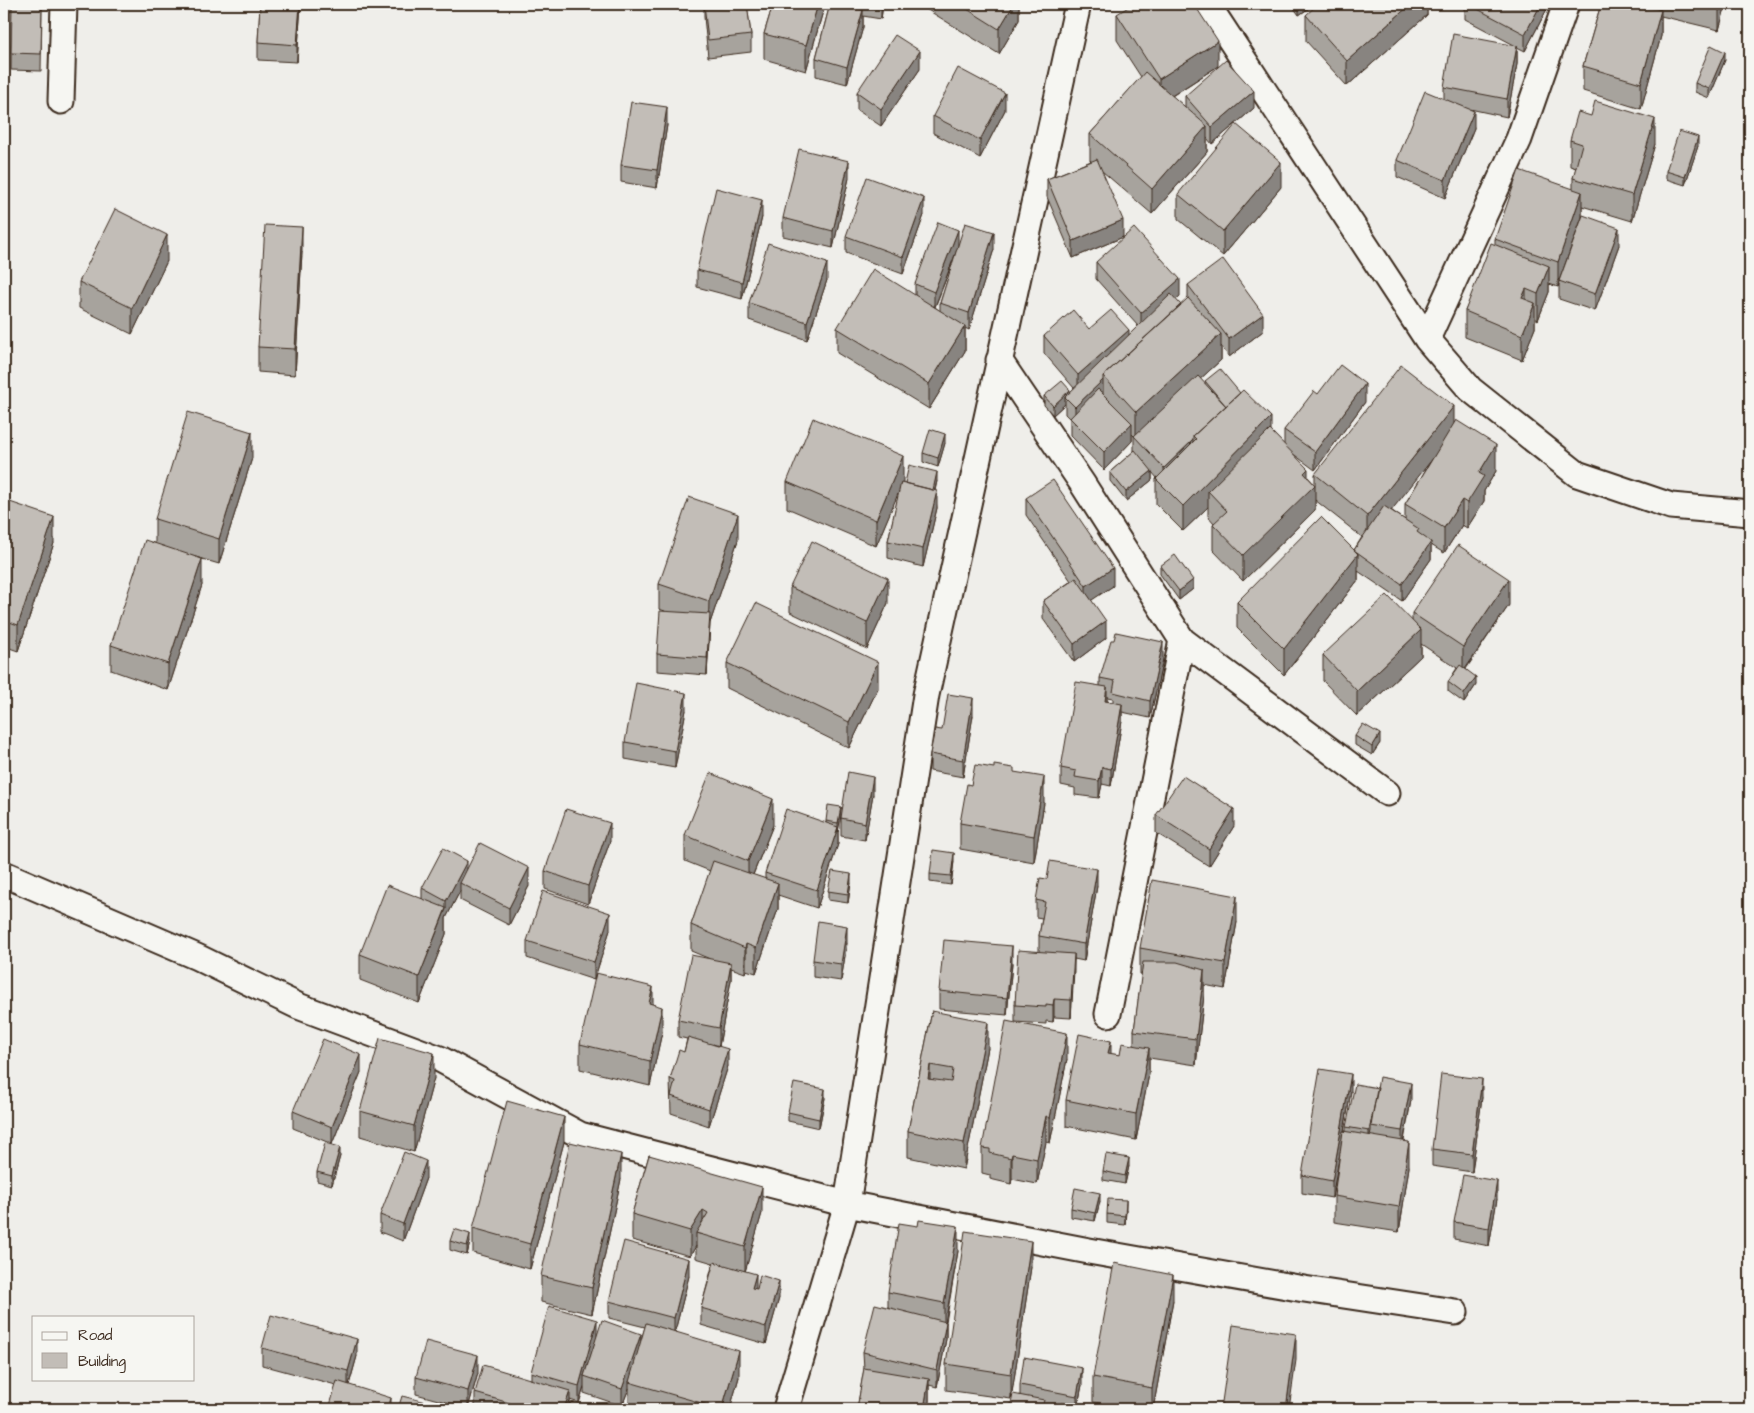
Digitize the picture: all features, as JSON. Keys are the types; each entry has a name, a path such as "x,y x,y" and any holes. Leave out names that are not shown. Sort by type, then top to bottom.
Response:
{"street":[{"path":"61,101 64,4"},
{"path":"786,1409 847,1204 926,695 1078,4"},
{"path":"1207,4 1428,339 1470,389 1577,474 1671,506 1750,513"},
{"path":"1428,339 1519,139 1566,4"},
{"path":"999,360 1082,483 1182,640 1387,793"},
{"path":"1108,1014 1182,640"},
{"path":"4,874 197,957 298,1006 440,1059 580,1135 847,1204 1304,1290 1455,1312"}],"building":[{"path":"12,4 42,4 41,54 11,53"},
{"path":"260,4 300,4 297,45 258,42"},
{"path":"704,4 747,4 751,35 708,40"},
{"path":"773,4 818,4 806,45 764,34"},
{"path":"830,4 842,4 863,10 847,67 816,58"},
{"path":"959,4 1014,4 999,29"},
{"path":"1133,4 1194,4 1218,41 1159,79 1117,14"},
{"path":"1318,4 1411,4 1347,61 1306,15"},
{"path":"1468,4 1541,4 1525,34"},
{"path":"1601,4 1638,4 1661,10 1641,83 1583,66"},
{"path":"1453,34 1517,46 1507,99 1444,87"},
{"path":"895,35 920,51 881,109 857,92"},
{"path":"1711,45 1725,52 1709,89 1695,83"},
{"path":"1226,60 1254,91 1212,127 1185,96"},
{"path":"958,68 1005,93 980,140 933,116"},
{"path":"1145,72 1207,126 1152,189 1090,134"},
{"path":"1425,91 1474,111 1445,180 1397,160"},
{"path":"1595,101 1655,119 1632,195 1573,178 1582,144 1570,140 1578,112 1591,116"},
{"path":"631,102 667,107 657,170 621,165"},
{"path":"1236,124 1281,162 1223,231 1178,194"},
{"path":"1679,131 1698,137 1685,177 1666,171"},
{"path":"799,149 849,161 833,231 783,218"},
{"path":"1097,159 1123,220 1073,241 1047,179"},
{"path":"1519,170 1582,192 1558,262 1495,239"},
{"path":"867,177 924,198 903,257 846,236"},
{"path":"716,188 762,200 742,282 697,270"},
{"path":"115,209 167,235 132,308 79,282"},
{"path":"1583,215 1619,228 1595,294 1559,281"},
{"path":"938,222 958,230 934,292 915,284"},
{"path":"965,223 994,232 969,313 940,303"},
{"path":"265,225 302,227 295,349 258,347"},
{"path":"1134,228 1180,279 1141,313 1096,262"},
{"path":"768,243 827,263 807,322 749,303"},
{"path":"1491,243 1549,266 1538,294 1526,289 1522,298 1535,303 1522,335 1465,311"},
{"path":"1223,259 1263,314 1229,339 1188,285"},
{"path":"873,269 965,326 929,384 837,328"},
{"path":"1171,294 1181,305 1103,376 1103,380 1075,407 1065,397"},
{"path":"1188,298 1221,334 1136,412 1103,376"},
{"path":"1073,310 1089,329 1111,310 1129,330 1078,375 1044,336"},
{"path":"1340,365 1365,384 1315,452 1284,430 1314,391 1318,394"},
{"path":"1401,365 1454,406 1367,516 1315,474"},
{"path":"1220,369 1240,393 1226,406 1205,381"},
{"path":"1198,376 1226,406 1193,436 1193,440 1164,468 1134,436"},
{"path":"1062,381 1070,390 1053,406 1044,396"},
{"path":"1098,389 1132,423 1104,452 1070,418"},
{"path":"1243,390 1271,417 1183,506 1156,479 1196,439 1193,436"},
{"path":"188,412 252,432 219,539 155,519"},
{"path":"813,418 903,456 876,520 787,482"},
{"path":"1456,420 1496,445 1479,473 1484,476 1467,503 1462,500 1444,528 1405,504"},
{"path":"930,429 945,434 938,458 923,453"},
{"path":"1270,430 1308,469 1304,473 1315,485 1243,555 1213,524 1227,511 1208,491"},
{"path":"1135,450 1152,471 1126,492 1110,472"},
{"path":"909,465 937,472 933,490 905,483"},
{"path":"1053,480 1113,568 1086,586 1026,498"},
{"path":"901,482 937,491 923,549 888,541"},
{"path":"689,497 738,514 709,601 659,584"},
{"path":"4,500 54,517 18,625 4,620"},
{"path":"1384,506 1419,529 1417,532 1431,542 1402,584 1354,550"},
{"path":"1321,517 1358,554 1284,649 1237,602"},
{"path":"145,540 202,559 168,664 111,645"},
{"path":"812,541 888,578 867,623 790,587"},
{"path":"1458,545 1509,579 1463,647 1412,613"},
{"path":"1175,555 1193,580 1179,591 1160,566"},
{"path":"1076,578 1106,621 1074,644 1043,601"},
{"path":"1387,595 1421,630 1357,691 1323,655"},
{"path":"756,603 878,662 849,722 727,663"},
{"path":"660,611 710,614 707,658 657,654"},
{"path":"1116,632 1163,642 1150,701 1113,692 1115,681 1100,678 1111,640 1114,640"},
{"path":"1460,665 1476,677 1464,694 1448,682"},
{"path":"4,667 8,669 4,679"},
{"path":"1076,682 1107,687 1105,701 1122,704 1111,769 1102,767 1099,781 1075,777 1076,771 1061,768"},
{"path":"636,683 686,693 675,751 625,742"},
{"path":"948,694 973,698 963,760 930,754 935,729 942,730"},
{"path":"1363,724 1380,734 1372,747 1355,736"},
{"path":"975,765 994,768 994,765 1014,768 1014,772 1044,777 1034,836 960,823 967,784 971,785"},
{"path":"848,772 873,777 865,823 841,818"},
{"path":"710,773 773,799 748,861 685,835"},
{"path":"1183,776 1234,809 1209,849 1156,815"},
{"path":"828,805 841,807 838,823 826,821"},
{"path":"566,809 610,823 588,886 545,871"},
{"path":"786,809 838,827 817,890 765,873"},
{"path":"480,843 529,868 509,908 460,883"},
{"path":"443,848 467,861 446,901 422,888"},
{"path":"933,850 954,853 951,876 930,874"},
{"path":"713,861 778,883 756,948 746,944 745,948 691,925"},
{"path":"1050,861 1097,869 1084,944 1039,936 1045,902 1036,900 1040,878 1047,879"},
{"path":"832,871 851,874 848,894 828,891"},
{"path":"1152,880 1237,896 1225,963 1140,948"},
{"path":"387,885 446,908 419,977 360,954"},
{"path":"543,891 610,913 594,962 527,941"},
{"path":"818,921 847,926 841,964 813,960"},
{"path":"944,940 1012,946 1007,998 939,991"},
{"path":"1018,950 1074,954 1071,1000 1054,999 1053,1005 1046,1004 1046,1007 1015,1005"},
{"path":"691,955 731,963 719,1028 678,1020"},
{"path":"1143,962 1177,962 1204,970 1196,1039 1134,1031"},
{"path":"596,973 653,987 649,1003 662,1007 650,1061 580,1044"},
{"path":"932,1011 988,1022 964,1143 908,1131","holes":["930,1065 953,1069 951,1082 928,1079"]},
{"path":"1006,1021 1067,1033 1050,1118 1046,1116 1037,1159 1012,1154 1011,1158 990,1153 990,1149 982,1148"},
{"path":"1079,1034 1111,1041 1108,1053 1120,1055 1122,1043 1149,1048 1136,1114 1066,1100"},
{"path":"688,1037 728,1049 709,1109 671,1096 675,1081 670,1079 679,1050 684,1052"},
{"path":"380,1038 434,1053 414,1126 360,1111"},
{"path":"323,1039 361,1055 332,1127 293,1111"},
{"path":"1320,1069 1351,1074 1332,1181 1302,1175"},
{"path":"1441,1074 1482,1079 1472,1154 1432,1149"},
{"path":"1379,1077 1411,1083 1402,1131 1371,1126"},
{"path":"794,1083 825,1089 819,1119 788,1112"},
{"path":"1355,1084 1378,1088 1369,1131 1346,1127"},
{"path":"507,1101 564,1117 530,1244 473,1228"},
{"path":"1343,1131 1409,1142 1399,1207 1334,1196"},
{"path":"570,1142 621,1154 592,1288 541,1276"},
{"path":"325,1143 340,1147 332,1176 317,1172"},
{"path":"404,1152 426,1161 403,1224 380,1215"},
{"path":"1106,1154 1129,1158 1125,1176 1103,1171"},
{"path":"649,1155 762,1187 745,1247 696,1233 708,1213 703,1210 690,1231 632,1214"},
{"path":"1463,1175 1497,1181 1489,1228 1454,1222"},
{"path":"1075,1188 1100,1193 1095,1213 1071,1208"},
{"path":"1108,1199 1126,1200 1125,1216 1107,1214"},
{"path":"919,1220 958,1226 944,1303 888,1292 899,1223 918,1226"},
{"path":"454,1229 470,1234 467,1246 450,1241"},
{"path":"965,1231 1031,1241 1011,1374 946,1364"},
{"path":"624,1241 689,1259 674,1318 609,1301"},
{"path":"714,1262 756,1274 752,1288 757,1289 760,1275 779,1281 766,1327 701,1308"},
{"path":"1114,1263 1173,1275 1152,1388 1093,1377"},
{"path":"875,1304 946,1322 937,1370 863,1352"},
{"path":"549,1306 597,1320 579,1386 531,1372"},
{"path":"271,1315 357,1339 348,1371 262,1348"},
{"path":"602,1320 641,1334 622,1389 584,1376"},
{"path":"646,1323 739,1351 722,1409 629,1382"},
{"path":"1233,1325 1296,1334 1286,1409 1221,1409"},
{"path":"426,1341 478,1355 468,1391 416,1377"},
{"path":"1024,1357 1082,1368 1077,1396 1020,1385"},
{"path":"483,1365 570,1391 564,1409 530,1409 475,1393"},
{"path":"864,1368 929,1379 924,1409 857,1409"},
{"path":"337,1381 391,1398 388,1409 329,1409"},
{"path":"1013,1394 1044,1400 1042,1409 1010,1409"},
{"path":"402,1396 455,1409 398,1409"},
{"path":"1062,1403 1080,1407 1079,1409 1061,1409"},
{"path":"599,1405 614,1409 597,1409"},
{"path":"1088,1406 1108,1409 1087,1409"}]}
